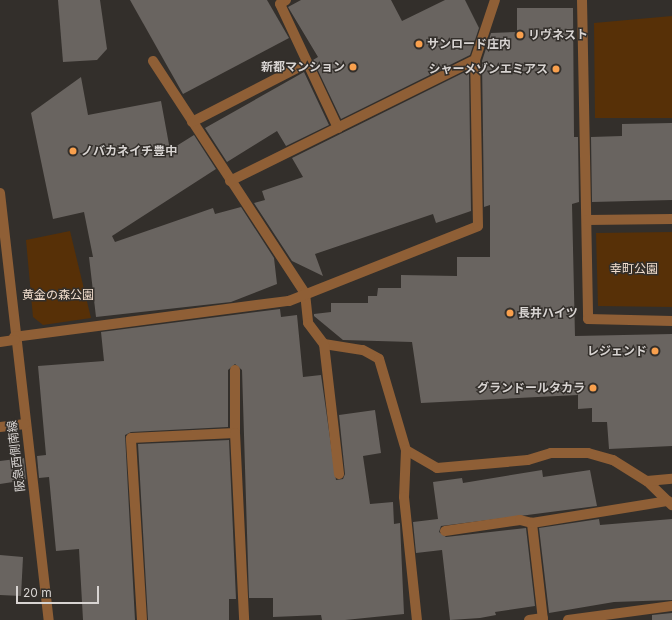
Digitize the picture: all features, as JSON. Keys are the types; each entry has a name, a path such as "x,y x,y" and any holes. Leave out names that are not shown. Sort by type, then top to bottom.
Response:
{"street":[{"path":"0,342 289,301 478,226 475,60 495,0"},
{"path":"582,0 588,320 672,321"},
{"path":"281,1 338,128"},
{"path":"230,181 475,60"},
{"path":"153,61 305,294 308,323 324,344 339,474"},
{"path":"192,122 308,63"},
{"name":"阪急西側南線","path":"0,193 3,256 15,339 49,620"},
{"path":"587,220 672,219"},
{"path":"324,344 363,350 379,359 406,450 404,496 417,620"},
{"path":"235,370 235,432 244,620"},
{"path":"0,427 25,424"},
{"path":"142,620 131,438 235,432"},
{"path":"406,450 437,468 528,460 551,453 588,453 613,460 647,481 670,503"},
{"path":"647,481 672,479"},
{"path":"444,531 520,520 532,523 670,503"},
{"path":"530,620 543,619 532,523"},
{"path":"568,620 672,606"}],"green space":[{"path":"672,16 672,118 595,118 594,23"},
{"name":"黄金の森公園","path":"70,231 91,318 43,325 33,317 26,240"},
{"name":"幸町公園","path":"672,232 672,307 598,306 596,233"}],"building":[{"path":"58,0 100,0 107,49 97,60 63,62"},
{"path":"130,0 267,0 289,38 183,94"},
{"path":"301,0 391,0 402,21 445,0 465,0 479,28 470,55 341,119 313,60 318,57 288,7"},
{"path":"517,8 573,8 574,137 578,137 579,202 572,204 575,336 672,334 672,446 609,449 607,422 592,422 592,408 578,409 578,395 421,403 412,342 343,340 314,316 314,314 331,312 331,303 368,303 368,296 377,296 378,288 401,288 401,275 457,276 457,257 490,257 490,205 484,207 482,61 491,33 517,32"},
{"path":"469,70 471,211 436,223 433,214 315,254 323,276 292,261 254,203 265,200 262,191 303,177 292,158"},
{"path":"304,72 329,125 286,146 277,131 227,162 205,128"},
{"path":"81,77 88,115 161,101 170,150 194,135 216,169 112,236 115,242 213,208 215,214 241,207 274,258 277,284 231,302 96,317 89,257 93,257 84,212 53,219 31,113"},
{"path":"672,123 672,200 592,202 591,137 622,136 622,124"},
{"path":"280,309 281,317 297,315 303,377 321,375 336,480 343,479 345,474 339,415 375,410 381,453 363,456 370,504 393,502 394,524 400,523 404,614 345,620 322,620 321,615 273,617 273,598 249,598 242,370 235,364 228,370 228,427 131,432 125,435 135,620 83,620 79,549 56,551 49,477 39,478 37,456 46,455 38,366 104,361 101,332"},
{"path":"229,440 236,599 229,599 229,620 148,620 138,444"},
{"path":"24,458 26,480 0,484 0,461"},
{"path":"542,470 543,477 590,470 597,506 441,526 439,532 446,537 526,528 535,606 495,612 496,615 480,618 450,620 442,550 416,553 413,522 438,519 433,482 462,478 463,483"},
{"path":"599,519 600,525 672,519 672,600 614,602 549,613 539,528"},
{"path":"0,555 23,557 21,596 0,595"},
{"path":"672,613 672,620 652,620 652,615"}],"place":[{"name":"リヴネスト","path":"520,35"},
{"name":"サンロード庄内","path":"419,44"},
{"name":"新都マンション","path":"353,67"},
{"name":"シャーメゾンエミアス","path":"556,69"},
{"name":"ノバカネイチ豊中","path":"73,151"},
{"name":"長井ハイツ","path":"510,313"},
{"name":"レジェンド","path":"655,351"},
{"name":"グランドールタカラ","path":"593,388"}]}
